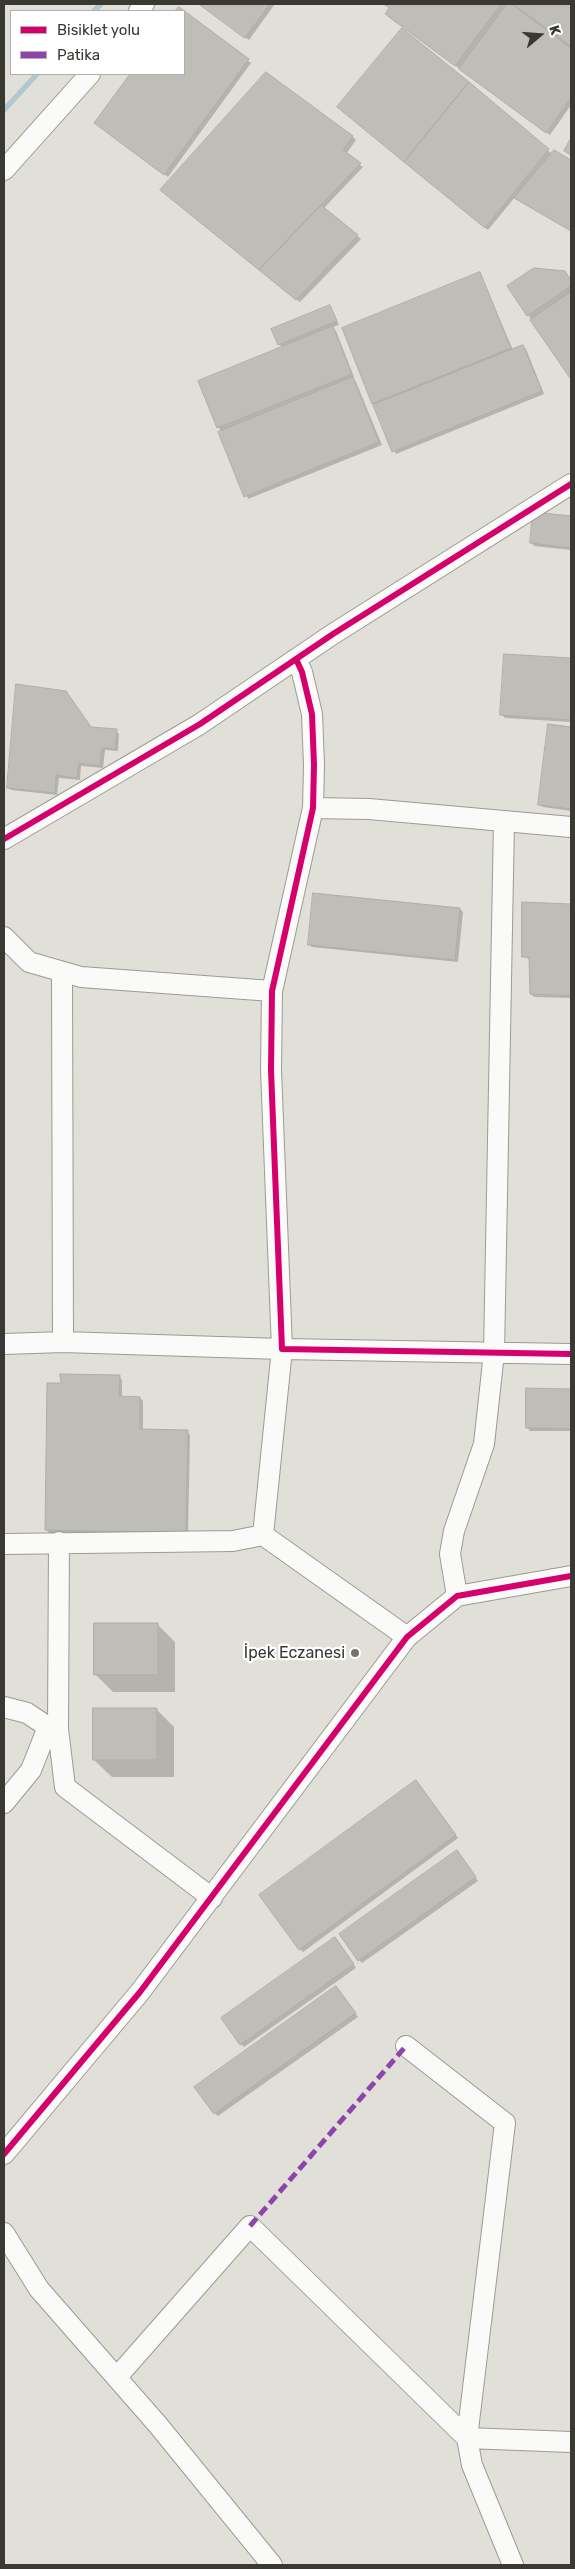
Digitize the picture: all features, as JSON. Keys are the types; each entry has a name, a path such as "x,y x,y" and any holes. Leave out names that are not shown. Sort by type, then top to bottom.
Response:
{"street":[{"path":"4,170 89,75"},
{"path":"4,839 200,724 296,659 571,484"},
{"path":"263,1535 282,1349 271,1070 272,991 313,808 312,714 302,672 296,659"},
{"path":"313,808 369,809 571,827"},
{"path":"458,1596 450,1554 454,1531 484,1444 494,1353 504,821"},
{"path":"4,937 29,962 81,977 272,991"},
{"path":"62,972 63,1342"},
{"path":"4,1344 63,1342 282,1349 571,1354"},
{"path":"4,1544 233,1541 263,1535 407,1637"},
{"path":"59,1542 53,1728 64,1787 212,1898"},
{"path":"4,2154 10,2132 140,1992 407,1637 458,1596 571,1576"},
{"path":"4,1707 27,1713 53,1728"},
{"path":"4,1803 31,1770 53,1728"},
{"path":"406,2046 505,2123 467,2438 472,2465 513,2565"},
{"path":"117,2377 250,2226 467,2438 571,2442"},
{"path":"4,2233 39,2289 117,2377 272,2565"}],"building":[{"path":"199,4 270,4 245,38"},
{"path":"384,4 501,4 455,66 385,14 389,8"},
{"path":"507,4 512,4 571,48 571,98 546,133 459,69"},
{"path":"513,4 571,4 571,46"},
{"path":"185,11 249,59 164,175 94,123 129,75 185,75"},
{"path":"402,28 469,82 404,162 337,107"},
{"path":"266,72 353,136 343,150 361,163 259,270 160,190"},
{"path":"469,82 549,149 485,228 404,162"},
{"path":"571,138 571,155 564,151"},
{"path":"554,150 571,160 571,231 514,198"},
{"path":"321,205 358,235 296,300 259,270"},
{"path":"534,268 565,271 571,280 571,286 527,316 507,286"},
{"path":"480,272 511,348 372,404 342,328"},
{"path":"571,292 571,377 570,378 530,320"},
{"path":"330,305 337,321 278,345 271,329"},
{"path":"333,326 352,374 217,428 198,381"},
{"path":"523,345 542,391 392,452 373,405"},
{"path":"353,377 379,442 244,497 218,432"},
{"path":"533,512 571,516 571,548 530,543"},
{"path":"504,654 571,658 571,720 500,715"},
{"path":"16,684 66,691 91,727 117,729 115,749 102,748 100,766 79,763 77,778 56,775 55,793 7,788"},
{"path":"548,724 571,727 571,809 538,805"},
{"path":"313,893 460,908 455,960 308,945"},
{"path":"522,902 571,904 571,996 530,994 529,957 522,957"},
{"path":"60,1374 120,1375 119,1396 140,1397 140,1429 188,1430 186,1533 45,1530 47,1383 61,1383"},
{"path":"526,1388 571,1389 571,1429 526,1428"},
{"path":"94,1623 158,1623 158,1675 94,1675"},
{"path":"93,1708 157,1708 157,1760 93,1760"},
{"path":"416,1780 456,1835 299,1950 259,1895"},
{"path":"457,1850 476,1877 358,1961 339,1934"},
{"path":"335,1937 354,1964 240,2045 221,2018"},
{"path":"336,1986 356,2013 214,2114 194,2087"}],"waterway":[{"path":"95,10 101,4"},
{"path":"4,110 36,75"}],"marked path":[{"path":"250,2226 406,2046"}],"cycle path":[{"path":"4,839 200,724 333,634 571,484"},
{"path":"296,659 302,672 312,714 314,765 313,808 272,991 271,1070 282,1349 571,1354"},
{"path":"4,2154 140,1992 407,1637 457,1596 571,1576"}],"place":[{"name":"İpek Eczanesi","path":"355,1653"}]}
